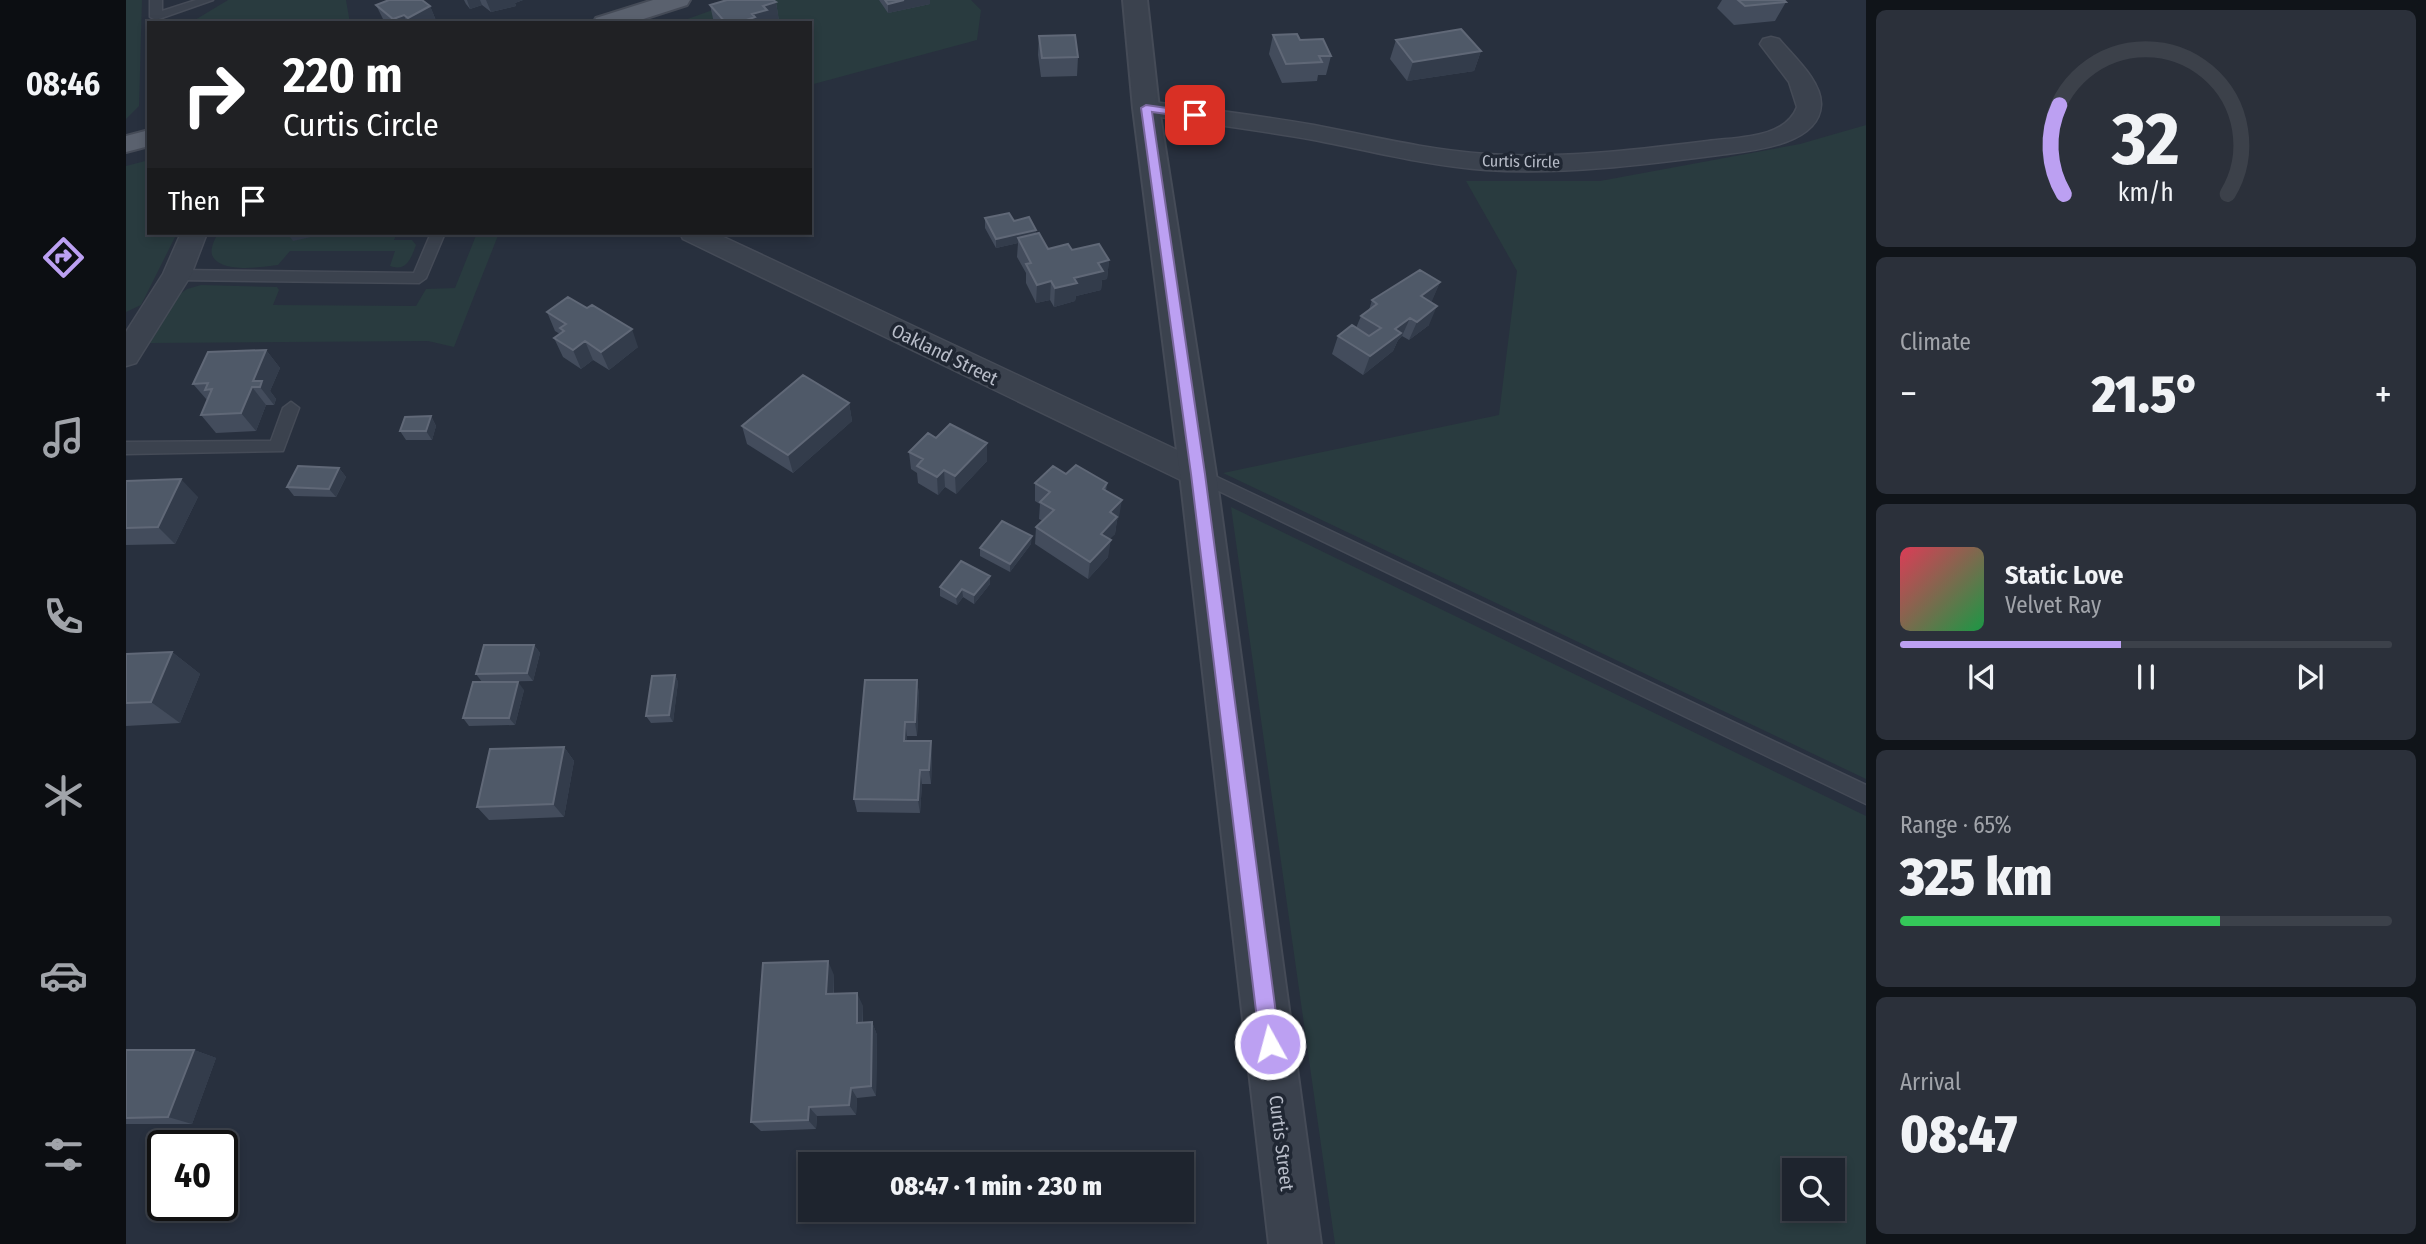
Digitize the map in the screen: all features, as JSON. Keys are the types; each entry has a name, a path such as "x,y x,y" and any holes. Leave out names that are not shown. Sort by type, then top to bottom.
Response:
{"main road":[{"path":"611,21 678,0"},
{"path":"126,144 147,139"}],"street":[{"name":"Curtis Street","path":"1135,0 1146,108 1198,474 1295,1244"},
{"name":"Curtis Circle","path":"1146,108 1485,162 1534,163 1630,158 1745,143 1780,136 1796,128 1806,117 1809,104 1805,90 1771,44"},
{"path":"126,356 177,275 193,235"},
{"name":"Oakland Street","path":"697,235 1198,474"}],"lane":[{"path":"156,0 156,20 207,0"},
{"path":"177,275 419,278 437,235"},
{"path":"126,447 277,447 291,408"},
{"path":"1198,474 1866,795"}],"shaded area":[{"path":"126,0 142,0 139,106 126,119"},
{"path":"228,0 346,0 350,21 193,21"},
{"path":"741,0 971,0 981,10 977,40 812,84 812,21 682,21"},
{"path":"1866,125 1866,779 1223,473 1499,415 1517,271 1466,181 1600,181 1800,144"},
{"path":"147,161 147,235 176,235 141,305 126,312 126,166"},
{"path":"217,235 396,235 394,240 412,240 416,245 408,263 401,267 390,266 395,251 290,251 278,265 232,267 216,261 212,255"},
{"path":"476,235 498,235 454,347 428,341 150,343 180,294 201,285 277,287 279,290 273,305 416,306 426,289 455,288"},
{"path":"1231,507 1866,816 1866,1244 1335,1244"}],"building":[{"path":"389,0 422,0 430,6 408,18 404,15 393,19 376,5"},
{"path":"727,0 776,2 763,6 767,10 752,14 755,17 744,21 724,21 710,5"},
{"path":"885,0 904,0 888,4"},
{"path":"1738,0 1784,0 1786,2 1745,6"},
{"path":"1461,29 1481,51 1413,62 1396,40"},
{"path":"1297,34 1300,40 1323,39 1331,56 1319,56 1322,62 1286,64 1273,35"},
{"path":"1075,35 1078,57 1042,58 1039,36"},
{"path":"1009,213 1014,221 1029,217 1036,230 996,239 985,218"},
{"path":"1039,233 1048,249 1068,244 1072,250 1099,244 1109,260 1098,263 1103,271 1074,278 1077,283 1055,288 1051,281 1037,285 1026,264 1031,263 1018,238"},
{"path":"1420,270 1440,282 1421,296 1437,306 1417,322 1410,318 1395,329 1401,333 1370,356 1338,336 1352,325 1369,336 1381,328 1361,316 1377,304 1372,300"},
{"path":"568,297 587,308 592,305 632,329 601,352 585,341 573,350 554,338 564,331 560,328 566,324 547,312"},
{"path":"266,350 253,381 262,381 260,387 252,387 241,413 201,415 212,389 205,390 208,383 193,384 208,352"},
{"path":"803,375 849,403 788,455 742,426"},
{"path":"431,416 426,431 400,431 405,417"},
{"path":"950,424 987,443 955,476 944,470 937,477 917,466 923,459 909,452 928,433 936,438"},
{"path":"1076,465 1107,483 1103,489 1122,500 1110,512 1117,517 1101,534 1111,540 1090,562 1036,527 1054,510 1040,502 1050,492 1035,483 1053,466 1066,474"},
{"path":"298,466 339,468 329,489 287,487"},
{"path":"181,479 158,527 126,528 126,481"},
{"path":"1002,521 1032,536 1010,564 980,548"},
{"path":"961,561 990,576 974,595 962,589 956,597 940,587"},
{"path":"484,645 534,645 527,673 476,674"},
{"path":"172,652 151,702 126,703 126,654"},
{"path":"675,675 669,715 646,716 652,676"},
{"path":"865,680 917,680 915,722 905,722 904,741 931,741 929,770 920,770 918,800 854,799"},
{"path":"473,682 518,682 509,718 463,718"},
{"path":"564,747 553,804 477,807 490,749"},
{"path":"828,961 826,994 857,993 857,1023 872,1022 871,1086 851,1088 849,1105 809,1107 808,1120 751,1122 763,963"},
{"path":"126,1050 194,1050 168,1117 126,1118"}],"route":[{"path":"1195,115 1146,108 1198,474 1270,1044"}]}
